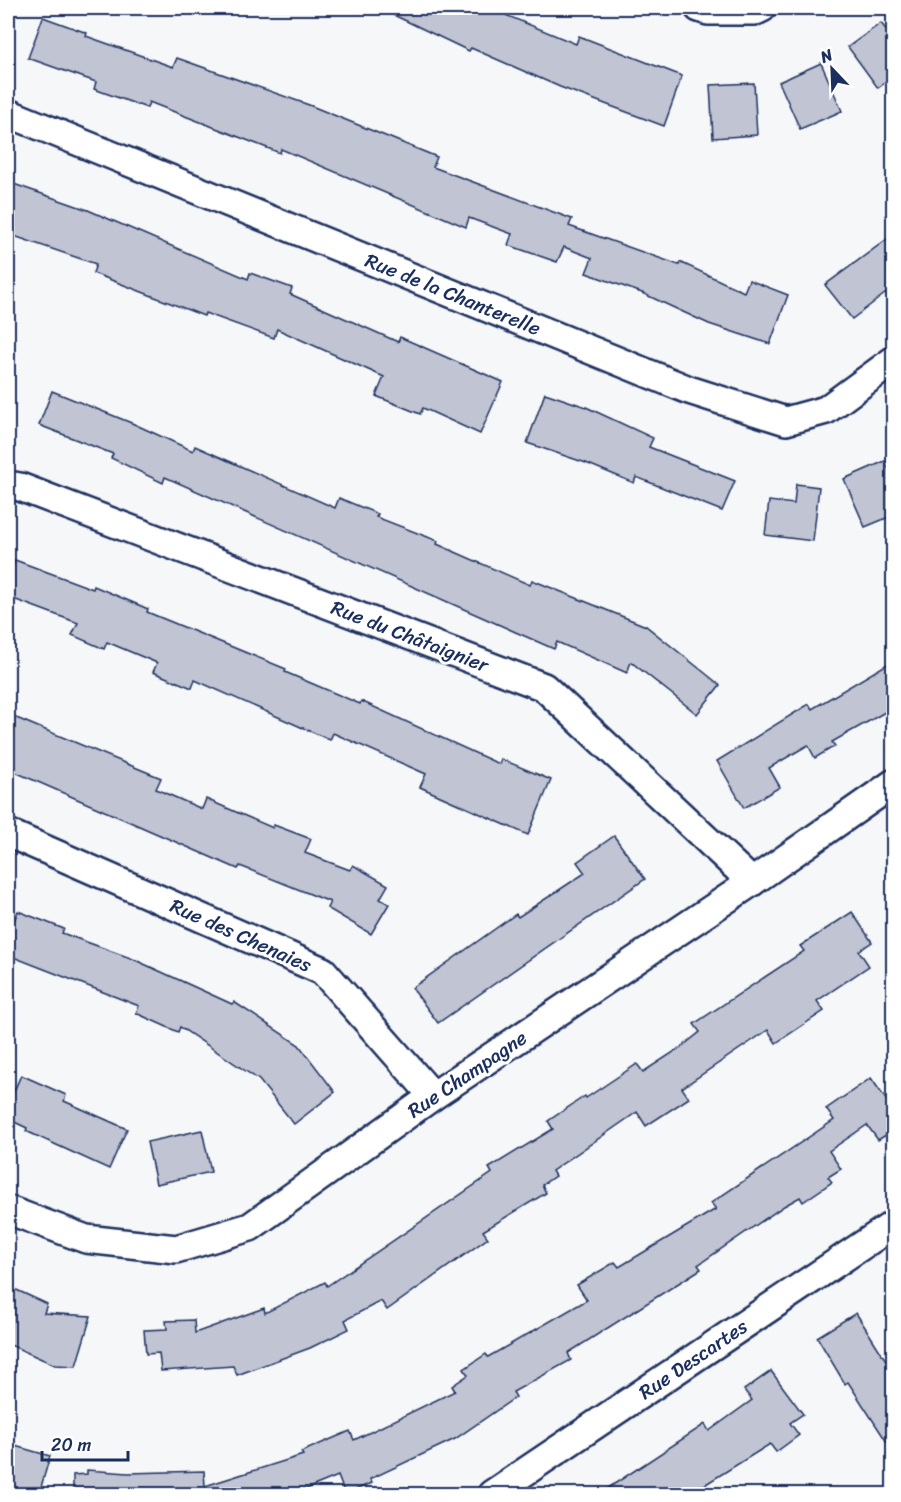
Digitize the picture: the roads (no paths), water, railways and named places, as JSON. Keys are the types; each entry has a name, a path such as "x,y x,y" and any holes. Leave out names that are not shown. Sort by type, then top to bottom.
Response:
{"street":[{"path":"699,8 708,11 756,11 762,8"},
{"name":"Rue de la Chanterelle","path":"8,113 689,390 786,421 826,410 894,360"},
{"name":"Rue du Châtaignier","path":"8,485 32,492 544,687 752,882"},
{"name":"Rue Champagne","path":"8,1210 86,1239 176,1249 250,1227 432,1096 752,882 894,783"},
{"name":"Rue des Chenaies","path":"8,833 323,971 432,1096"},
{"name":"Rue Descartes","path":"492,1494 892,1228"}]}
